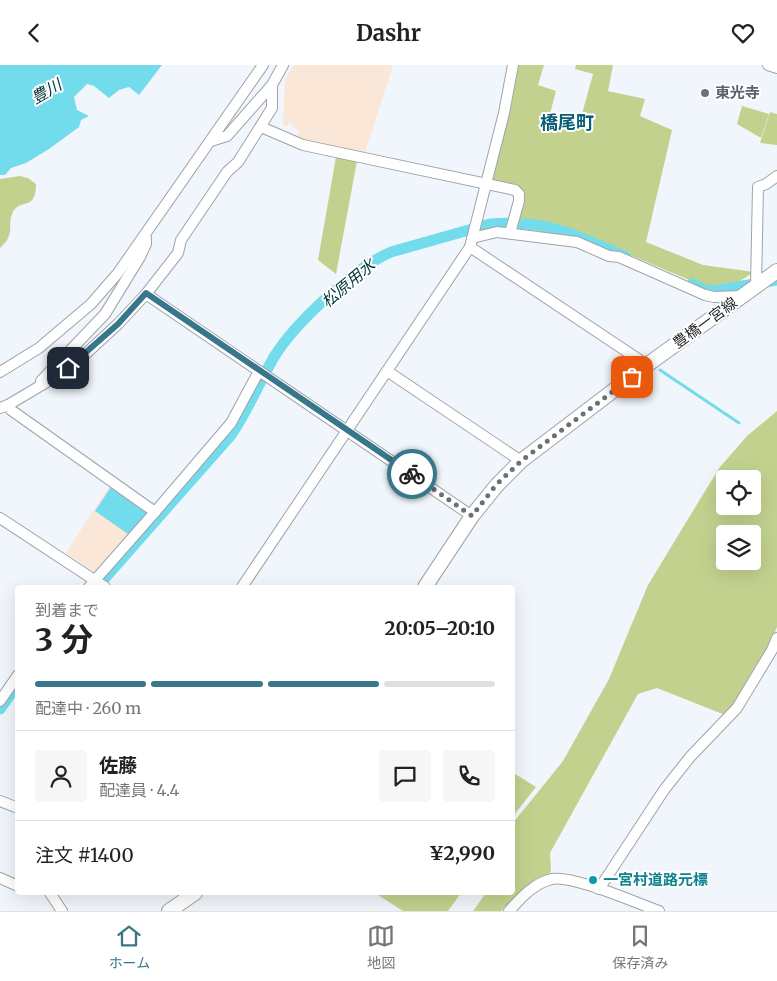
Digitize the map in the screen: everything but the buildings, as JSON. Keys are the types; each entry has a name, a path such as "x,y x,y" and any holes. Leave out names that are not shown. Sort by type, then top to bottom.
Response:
{"main road":[{"name":"豊橋一宮線","path":"426,585 472,516 496,485 521,461 647,365 777,271"},
{"path":"169,911 192,895"}],"street":[{"path":"0,372 39,348 90,303 118,273 263,65"},
{"path":"211,141 227,136 272,85 283,65"},
{"path":"243,585 348,431 471,243 504,113 513,65"},
{"path":"768,65 777,67"},
{"path":"4,406 38,389 80,359 118,324 146,293 178,253 182,240 227,172 238,162 256,131 261,127 272,108 272,85"},
{"path":"261,127 303,145 509,187 520,194 520,201 510,233"},
{"path":"756,286 758,187 777,176"},
{"path":"471,243 497,232 578,241 609,256 619,257 705,295 714,297 743,296"},
{"path":"38,389 40,383 105,315 140,257 146,244 144,236"},
{"path":"471,243 647,365"},
{"path":"146,293 472,516"},
{"path":"0,518 93,583 231,423 259,371"},
{"path":"387,371 521,461"},
{"path":"4,406 11,409 155,512"},
{"path":"600,889 664,790 690,757 737,708 772,650 777,638"},
{"path":"0,701 15,679"},
{"path":"0,801 15,807"},
{"path":"0,878 15,885"},
{"path":"508,911 526,893 539,884 551,879 568,879 659,911"},
{"path":"51,895 62,911"}],"shaded area":[{"path":"294,65 393,65 365,153 300,139 297,137 300,133 290,123 286,127 283,123 285,79"},
{"path":"110,485 149,513 96,573 66,553"}],"green space":[{"path":"519,65 544,65 538,85 556,91 550,114 580,121 593,74 575,69 576,65 613,65 608,91 645,99 640,116 672,130 646,242 703,265 754,272 737,283 726,287 706,287 568,229 531,221 516,221 521,194 492,182"},
{"path":"742,106 769,114 761,138 737,124"},
{"path":"770,112 777,114 777,145 760,143"},
{"path":"336,157 357,161 336,274 318,260"},
{"path":"20,176 28,178 36,184 35,193 31,201 16,208 13,212 10,233 0,248 0,179"},
{"path":"777,411 777,627 755,673 725,715 657,688 638,694 550,853 551,871 549,875 534,881 523,889 501,911 473,911 485,895 515,895 515,821 563,761 609,679 648,585 716,474 716,515 761,515 761,470 718,470 747,436"},
{"path":"515,774 536,787 515,814"},
{"path":"378,895 460,895 448,911 403,911"}],"water":[{"name":"豊川","path":"0,65 162,65 139,95 129,87 119,90 109,98 94,86 87,84 74,97 77,110 89,116 81,120 79,127 26,163 11,168 5,175 0,175"},
{"path":"111,487 148,513 128,534 95,511"}],"waterway":[{"name":"松原用水","path":"99,585 231,435 274,357 284,343 326,298 360,270 376,260 391,252 490,224 509,223 529,224 558,230 626,257"},
{"name":"松原用水","path":"692,284 705,290 714,291 777,280"},
{"path":"660,370 739,423"},
{"name":"松原用水","path":"0,709 12,692"}],"way so far":[{"path":"412,474 472,516 496,485 521,461 632,377"}],"place":[{"name":"東光寺","path":"705,93"},
{"name":"一宮村道路元標","path":"593,880"}],"district":[{"name":"橋尾町","path":"567,123"}],"route":[{"path":"68,368 118,324 146,293 412,474"}]}
